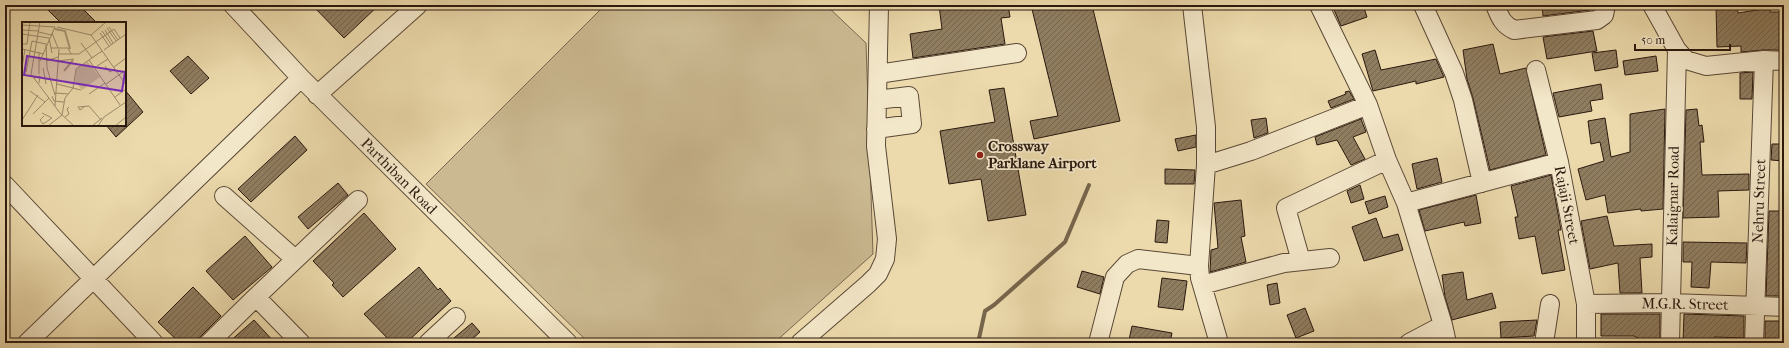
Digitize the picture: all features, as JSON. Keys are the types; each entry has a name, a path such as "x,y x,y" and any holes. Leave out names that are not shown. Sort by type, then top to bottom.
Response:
{"street":[{"name":"Parthiban Road","path":"233,5 317,95 568,343"},
{"path":"317,95 418,5"},
{"path":"800,343 868,284 878,274 885,260 887,239 876,146 880,5"},
{"path":"1192,5 1206,127 1206,165 1199,266 1202,286 1219,343"},
{"path":"1319,5 1368,105 1387,160 1406,204 1443,325 1446,343"},
{"path":"1423,5 1451,67 1463,100 1482,183"},
{"path":"1495,5 1501,21 1506,26 1514,30 1597,20 1604,15 1606,5"},
{"path":"1652,5 1677,50 1686,60 1706,66 1764,60 1784,61"},
{"name":"Kalaignar Road","path":"1670,343 1677,50"},
{"path":"878,74 1017,53"},
{"name":"Nehru Street","path":"1754,343 1764,60"},
{"name":"Rajaji Street","path":"1536,70 1559,162 1586,304 1586,343"},
{"path":"27,343 301,78"},
{"path":"876,129 912,124 909,96 877,100"},
{"path":"1206,165 1251,151 1368,105"},
{"path":"1301,261 1286,208 1387,160"},
{"path":"1406,204 1559,162"},
{"path":"5,185 154,343"},
{"path":"224,196 295,259"},
{"path":"209,343 358,200"},
{"path":"1202,286 1284,263 1330,258"},
{"path":"1098,343 1115,276 1127,264 1138,259 1199,266"},
{"path":"256,297 301,343"},
{"name":"M.G.R. Street","path":"1586,304 1670,303 1784,307"},
{"path":"1544,343 1550,304"},
{"path":"428,343 456,317"},
{"path":"1409,343 1443,325"}],"shaded area":[{"path":"605,5 826,5 866,43 873,254 774,343 589,343 426,184"}],"building":[{"path":"43,5 79,5 96,22 60,22"},
{"path":"312,5 379,5 344,38"},
{"path":"939,5 1008,5 1010,17 1001,18 1005,44 913,58 910,34 942,29"},
{"path":"1031,5 1092,5 1120,121 1034,139 1030,121 1058,116"},
{"path":"1332,5 1363,5 1367,17 1341,26"},
{"path":"1542,5 1589,5 1590,10 1543,16"},
{"path":"1716,5 1737,5 1738,13 1770,8 1770,12 1784,12 1784,50 1741,52 1741,46 1717,47"},
{"path":"1593,31 1597,51 1547,59 1543,37"},
{"path":"1493,44 1500,74 1526,68 1546,155 1490,170 1467,79 1463,50"},
{"path":"1375,50 1381,70 1436,59 1444,77 1416,84 1416,81 1373,91 1362,54"},
{"path":"1616,50 1618,67 1595,71 1592,53"},
{"path":"188,56 209,78 191,94 170,71"},
{"path":"1656,56 1658,71 1625,75 1623,61"},
{"path":"1753,72 1752,99 1740,99 1740,73"},
{"path":"1601,84 1603,99 1590,101 1592,111 1559,117 1553,93"},
{"name":"Crossway Parklane Airport","path":"1004,88 1026,215 988,221 981,179 949,184 940,131 995,122 989,90"},
{"path":"126,91 143,112 116,137 107,126 126,126"},
{"path":"1349,91 1354,99 1331,108 1328,101 1346,94 1345,92"},
{"path":"1665,109 1663,209 1641,211 1641,209 1608,213 1605,195 1586,200 1578,169 1604,161 1600,142 1591,144 1588,121 1605,118 1611,157 1630,152 1630,114"},
{"path":"1697,109 1699,126 1702,125 1704,142 1700,142 1702,175 1749,174 1749,190 1718,191 1719,217 1683,218 1686,110"},
{"path":"1266,118 1268,133 1254,138 1251,120"},
{"path":"1361,119 1366,132 1353,137 1365,159 1351,165 1337,140 1317,145 1315,137"},
{"path":"1196,135 1196,147 1178,151 1175,139"},
{"path":"295,136 307,150 251,202 238,189"},
{"path":"1772,144 1784,144 1784,161 1771,160"},
{"path":"1437,158 1442,182 1417,189 1412,164"},
{"path":"1165,169 1195,170 1194,184 1165,184"},
{"path":"1551,175 1561,230 1558,230 1565,270 1542,274 1535,236 1519,239 1515,217 1518,217 1511,186"},
{"path":"338,183 348,195 308,229 298,217"},
{"path":"1360,185 1364,199 1351,203 1347,191"},
{"path":"1476,195 1481,223 1465,226 1464,222 1425,231 1419,210"},
{"path":"1385,196 1388,207 1369,214 1365,202"},
{"path":"1241,200 1245,236 1241,237 1246,262 1210,272 1211,250 1218,248 1214,203"},
{"path":"1769,211 1784,211 1784,296 1766,296"},
{"path":"364,213 396,249 343,297 332,285 334,283 313,261"},
{"path":"1607,216 1614,246 1652,244 1652,257 1640,258 1642,293 1620,293 1618,263 1590,269 1581,221"},
{"path":"1376,218 1383,238 1398,234 1403,250 1364,261 1352,227"},
{"path":"1157,220 1169,221 1167,243 1155,242"},
{"path":"245,236 272,267 233,300 206,271"},
{"path":"1683,242 1747,243 1746,263 1711,262 1709,288 1691,287 1692,262 1683,262"},
{"path":"419,267 438,290 440,288 451,301 406,343 392,343 364,314"},
{"path":"1082,271 1104,277 1100,294 1077,287"},
{"path":"1463,272 1467,300 1492,293 1496,308 1452,320 1445,297 1442,275"},
{"path":"1162,278 1187,281 1183,310 1158,307"},
{"path":"1277,283 1280,303 1270,305 1267,285"},
{"path":"193,287 221,316 194,343 180,343 158,322"},
{"path":"1305,308 1314,331 1296,338 1287,315"},
{"path":"1601,314 1660,314 1660,343 1638,343 1638,338 1634,336 1601,336"},
{"path":"1684,314 1744,316 1744,338 1714,337 1714,343 1683,343"},
{"path":"254,320 275,343 228,343"},
{"path":"1537,320 1534,336 1501,338 1500,322"},
{"path":"1765,321 1784,321 1784,341 1765,341"},
{"path":"472,323 480,332 468,343 448,343"},
{"path":"1132,326 1172,333 1170,343 1144,343 1129,340"}],"waterway":[{"path":"978,343 985,311 994,305 1065,242 1089,185"}],"place":[{"name":"Crossway Parklane Airport","path":"980,155"}]}
